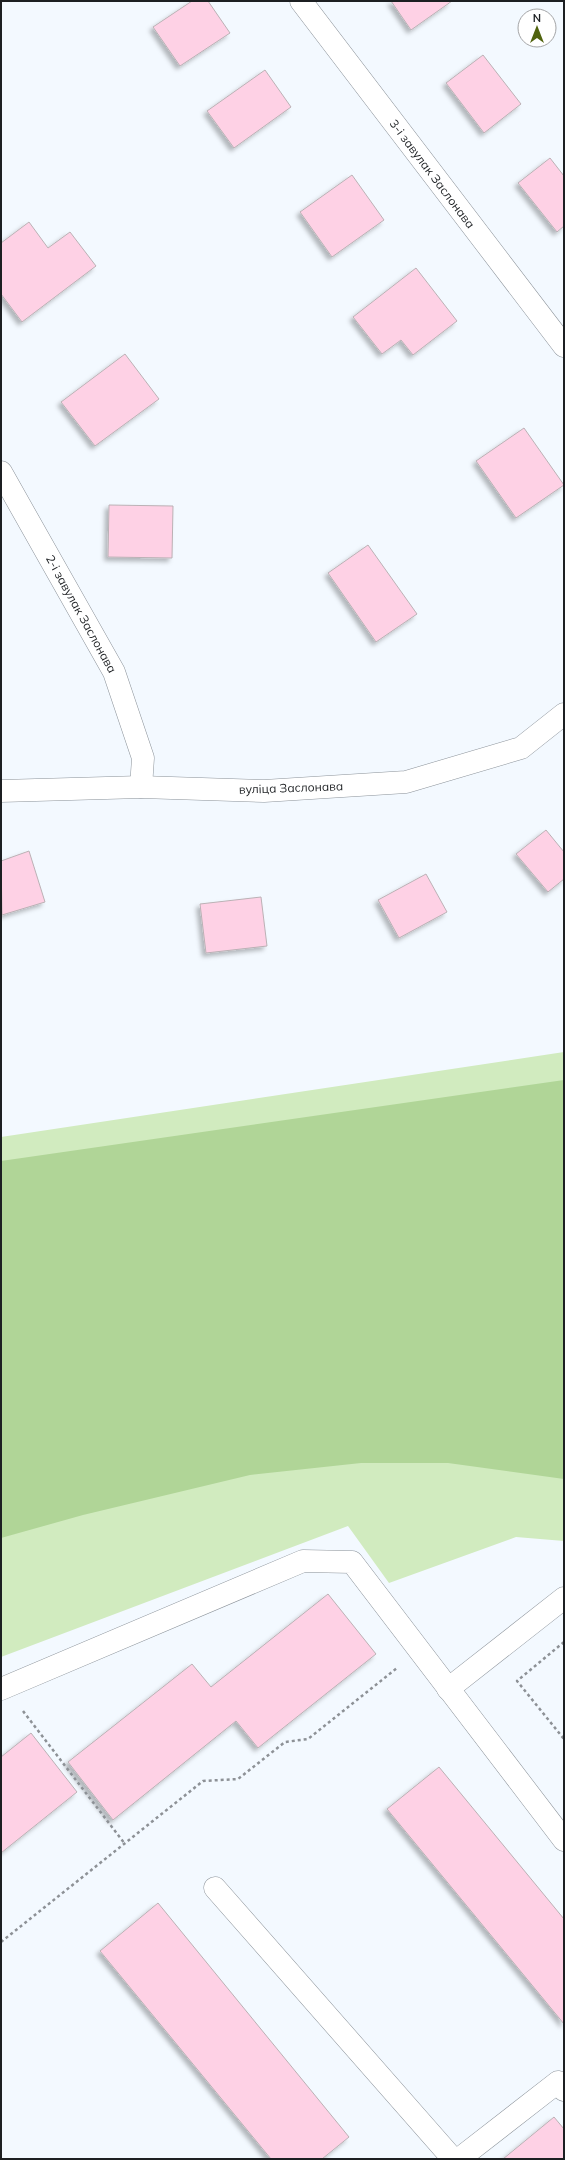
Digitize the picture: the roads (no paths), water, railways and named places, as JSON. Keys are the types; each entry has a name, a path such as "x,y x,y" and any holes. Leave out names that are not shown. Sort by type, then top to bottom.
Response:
{"street":[{"name":"3-і завулак Заслонава","path":"301,1 564,346"},
{"name":"2-і завулак Заслонава","path":"1,472 114,672 143,758 141,787"},
{"name":"вуліца Заслонава","path":"1,791 141,787 264,791 406,782 521,748 564,714"},
{"path":"3,1688 303,1561 352,1562 564,1840"},
{"path":"448,1689 564,1598"},
{"path":"215,1888 454,2159"},
{"path":"459,2159 558,2082 564,2090"}]}
